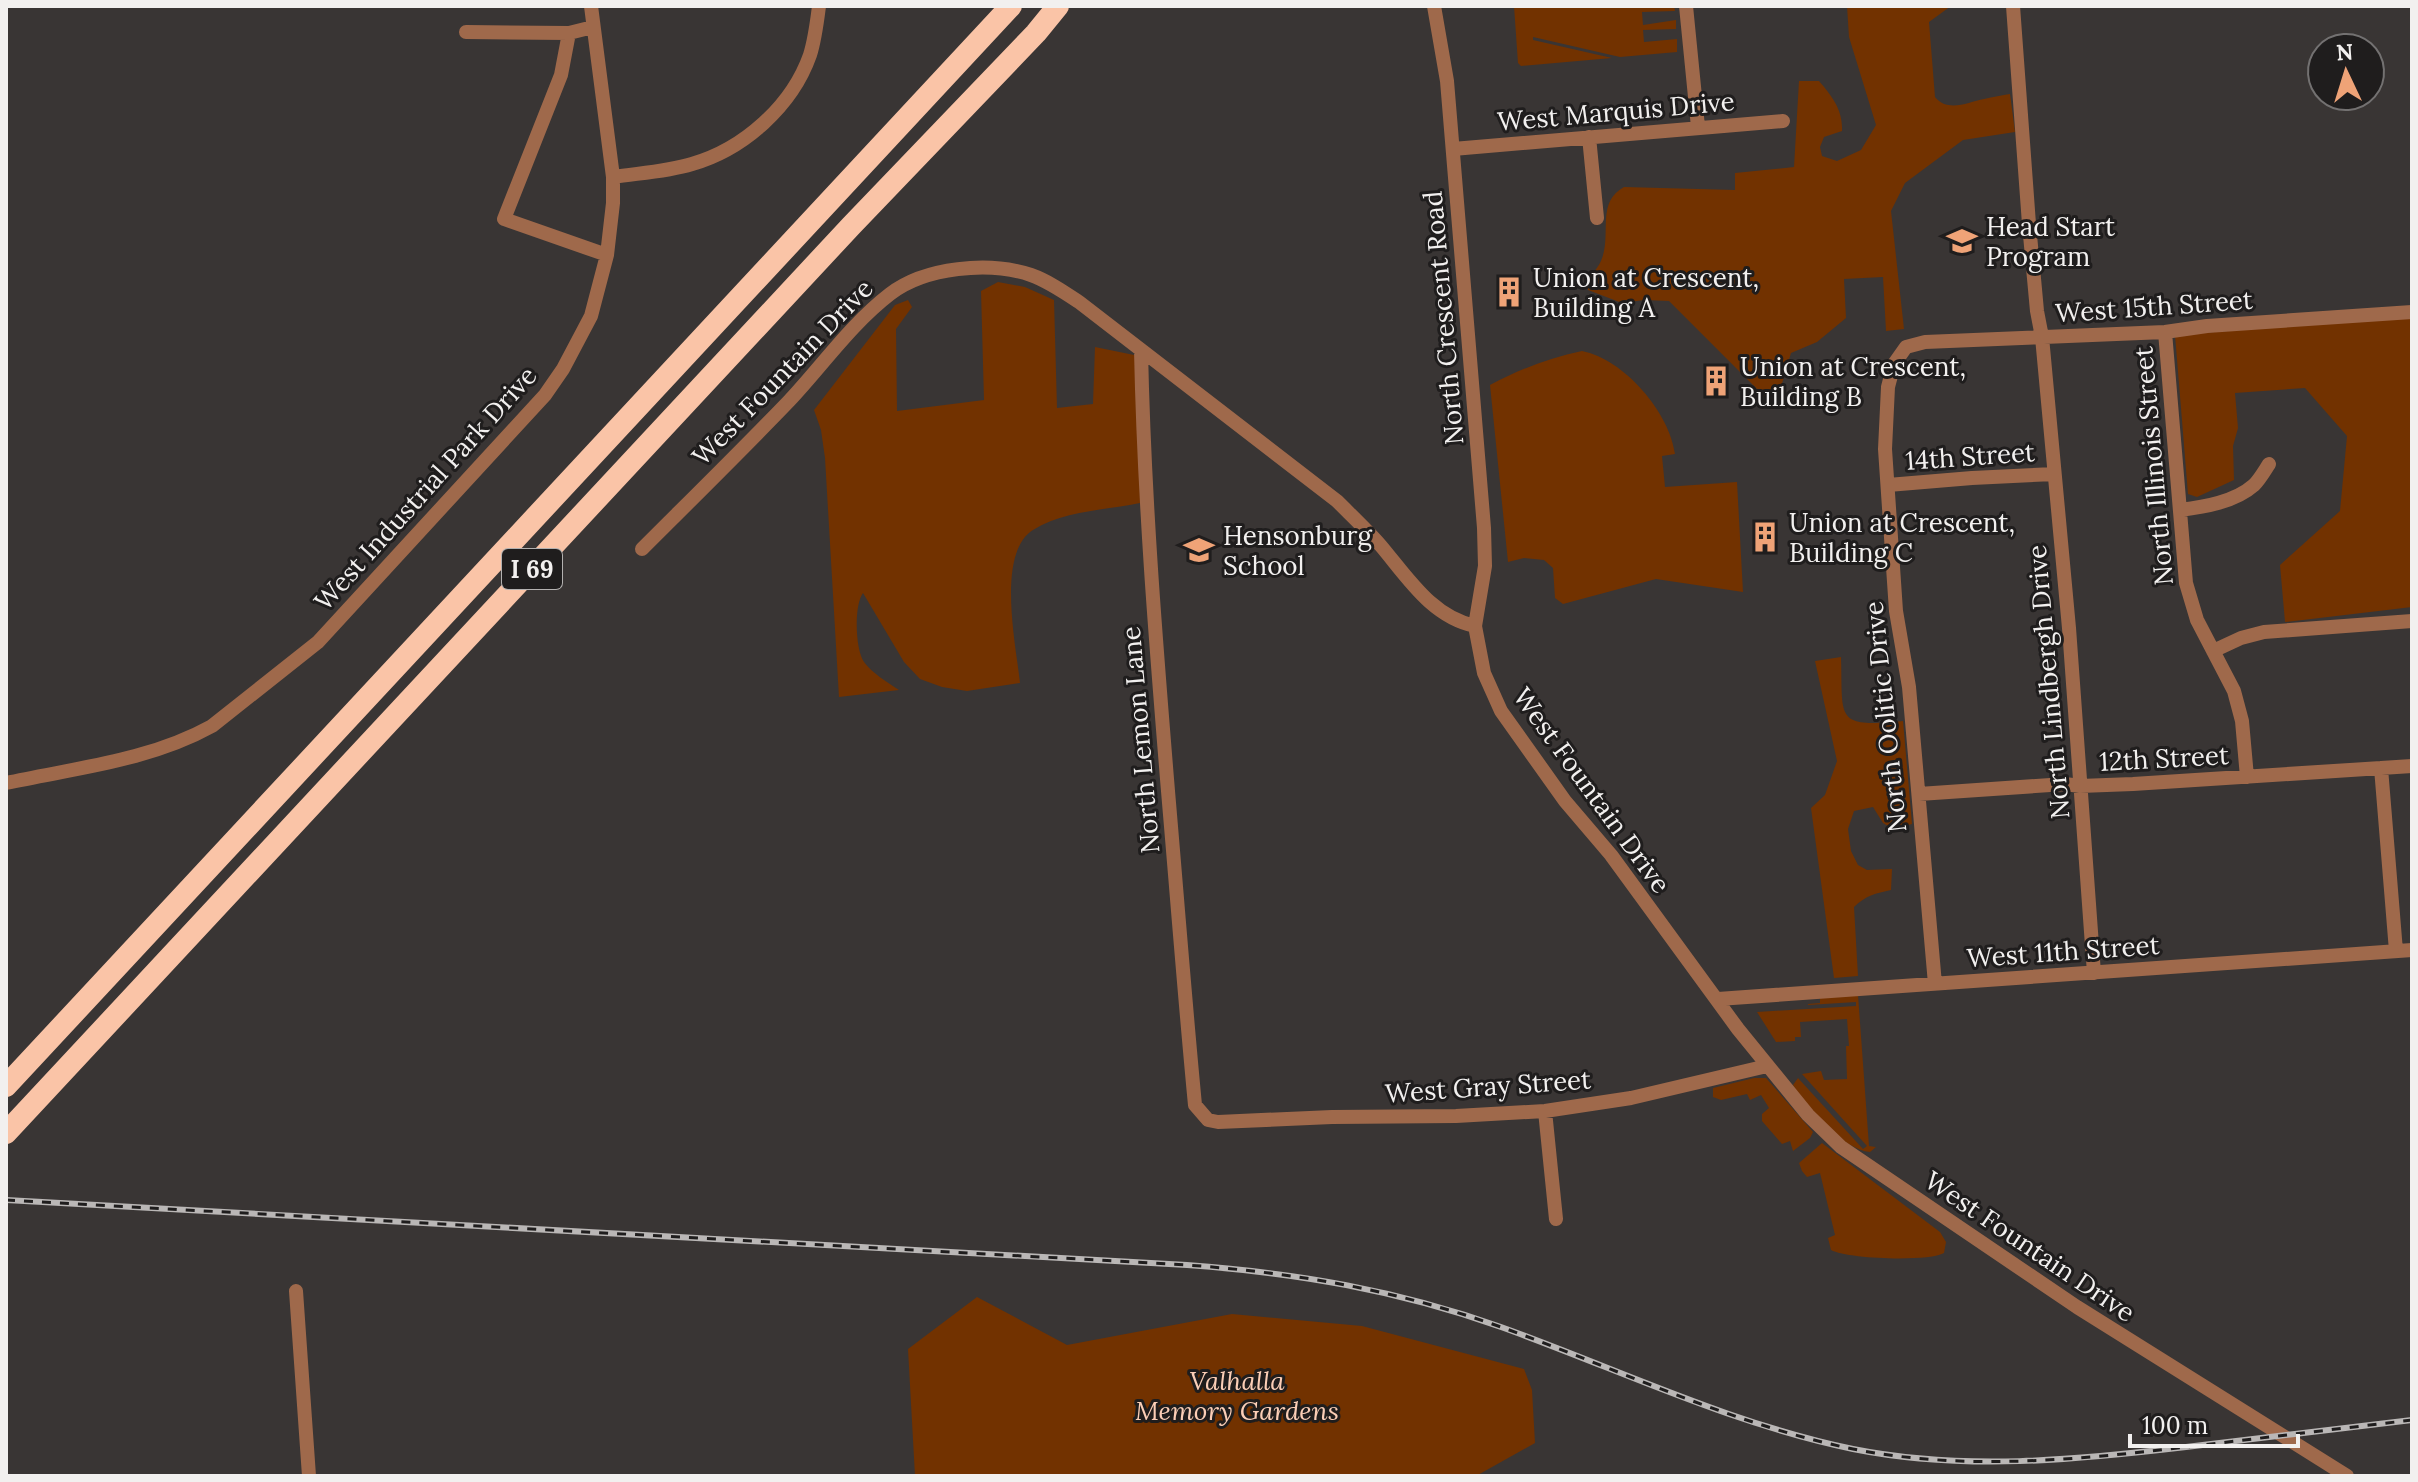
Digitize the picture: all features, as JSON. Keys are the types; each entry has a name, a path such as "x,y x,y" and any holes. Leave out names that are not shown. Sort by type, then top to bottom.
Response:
{"highway":[{"name":"I 69","path":"6,1086 1011,6"},
{"name":"I 69","path":"6,1133 1058,6"}],"street":[{"name":"West Industrial Park Drive","path":"6,783 131,758 195,736 212,726 318,642 545,395 563,369 591,316 607,255 613,177 591,6"},
{"path":"613,177 693,164 714,156 754,132 783,101 801,74 813,43 819,6"},
{"name":"North Crescent Road","path":"1434,6 1447,81 1484,528 1485,566 1475,626"},
{"path":"1686,6 1698,127"},
{"name":"North Lindbergh Drive","path":"2013,6 2029,224 2069,628 2094,973"},
{"path":"466,32 569,33 593,27"},
{"path":"569,33 561,75 504,219 607,255"},
{"name":"West Marquis Drive","path":"1453,149 1783,121"},
{"path":"1589,137 1597,218"},
{"name":"West Fountain Drive","path":"642,549 893,292 942,272 973,268 1007,270 1034,276 1079,302 1337,501 1425,599 1453,619 1475,626 1484,673 1506,720 1767,1066 1808,1115 1841,1147 2077,1307 2347,1476"},
{"name":"West 15th Street","path":"1902,351 1925,342 2165,332 2207,326 2412,312"},
{"name":"North Illinois Street","path":"2165,332 2186,583 2197,620 2234,691 2242,721 2247,777"},
{"name":"North Lemon Lane","path":"1141,350 1149,547 1179,942 1195,1105 1208,1120"},
{"name":"North Oolitic Drive","path":"1902,351 1894,364 1888,387 1885,449 1896,611 1909,687 1935,984"},
{"path":"2180,510 2220,502 2237,495 2254,485 2269,464"},
{"name":"14th Street","path":"1888,485 2054,474"},
{"path":"2213,651 2241,638 2264,632 2412,621"},
{"name":"12th Street","path":"1919,794 2412,766"},
{"path":"2381,768 2396,951"},
{"name":"West 11th Street","path":"1718,999 2412,950"},
{"name":"West Gray Street","path":"1208,1120 1456,1116 1545,1111 1631,1098 1767,1066"},
{"path":"1545,1111 1556,1219"},
{"path":"296,1291 309,1476"}],"green space":[{"path":"1514,6 1674,6 1675,11 1642,12 1643,25 1676,20 1676,29 1643,30 1644,42 1677,39 1677,52 1620,57 1533,37 1533,40 1612,58 1521,66 1518,63"},
{"path":"1847,6 1951,6 1929,22 1935,97 1952,105 2010,94 2015,132 1963,140 1905,183 1891,211 1904,329 1886,331 1883,277 1844,279 1846,318 1817,342 1791,353 1775,407 1669,301 1622,303 1588,290 1586,279 1603,256 1608,206 1624,187 1735,190 1735,173 1794,167 1799,81 1819,81 1841,116 1842,131 1824,137 1820,147 1822,156 1837,161 1861,150 1876,125 1849,37"},
{"path":"998,282 1025,287 1054,300 1057,408 1093,404 1095,347 1139,356 1140,503 1058,519 1033,530 1022,542 1015,558 1011,601 1020,683 967,691 920,679 904,662 863,593 857,617 861,656 871,670 899,690 839,697 825,458 814,410 895,305 908,300 912,307 896,329 897,411 984,400 981,291"},
{"path":"2412,317 2412,607 2285,622 2280,565 2340,511 2347,436 2305,388 2235,393 2238,428 2233,446 2234,480 2197,497 2188,494 2175,335"},
{"path":"1582,351 1598,356 1629,376 1664,422 1675,454 1662,456 1665,487 1737,482 1743,592 1656,579 1563,604 1555,598 1553,568 1544,560 1524,558 1508,562 1490,385 1535,365"},
{"path":"1841,657 1843,706 1847,715 1864,723 1903,721 1912,824 1893,829 1883,823 1873,807 1854,811 1848,829 1851,851 1858,865 1867,870 1892,869 1891,890 1862,900 1854,907 1858,976 1834,978 1811,808 1825,795 1837,761 1815,661"},
{"path":"1858,995 1869,1146 1876,1147 1870,1152 1849,1144 1837,1136 1806,1105 1793,1085 1798,1078 1863,1149 1867,1146 1802,1074 1821,1071 1824,1080 1847,1079 1847,1019 1800,1022 1801,1037 1795,1037 1795,1041 1776,1042 1757,1012 1856,1006 1856,1002 1808,1004 1820,1003 1820,998"},
{"path":"1766,1078 1813,1132 1793,1151 1790,1141 1782,1144 1762,1121 1762,1114 1769,1108 1761,1095 1750,1100 1747,1094 1721,1100 1713,1097 1713,1088"},
{"path":"1822,1143 1940,1232 1946,1242 1944,1253 1922,1258 1888,1258 1853,1256 1831,1250 1828,1238 1835,1235 1820,1173 1807,1177 1799,1163"},
{"name":"Valhalla Memory Gardens","path":"977,1297 1067,1345 1232,1314 1362,1326 1524,1369 1532,1390 1535,1443 1476,1476 915,1476 908,1349"}],"railway":[{"path":"6,1200 1187,1265 1307,1278 1385,1293 1462,1314 1763,1425 1853,1449 1936,1460 2020,1461 2103,1456 2412,1420"}],"place":[{"name":"Head Start Program","path":"1962,241"},
{"name":"Union at Crescent, Building A","path":"1509,292"},
{"name":"Union at Crescent, Building B","path":"1716,381"},
{"name":"Union at Crescent, Building C","path":"1765,537"},
{"name":"Hensonburg School","path":"1199,550"}]}
